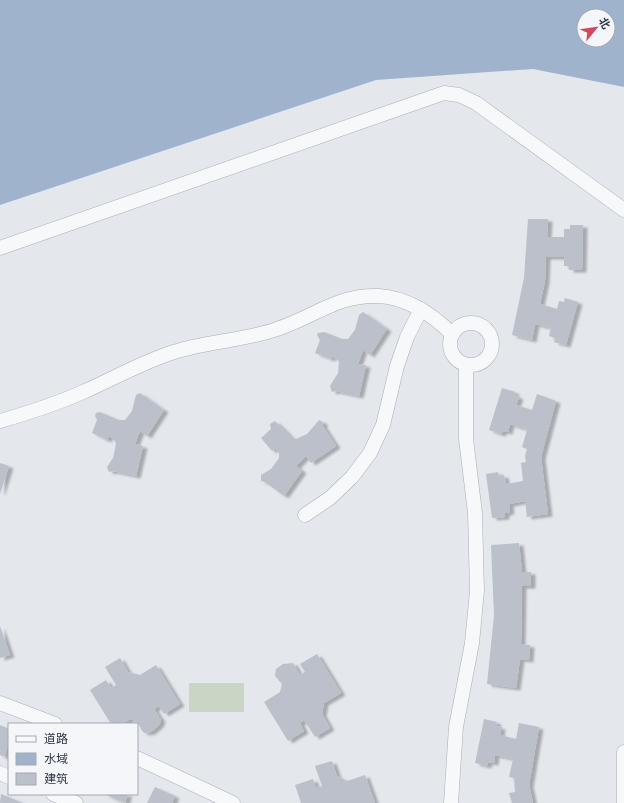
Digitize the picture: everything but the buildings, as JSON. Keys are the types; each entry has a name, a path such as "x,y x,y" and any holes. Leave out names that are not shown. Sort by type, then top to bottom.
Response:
{"street":[{"path":"0,248 444,93 459,95 476,103 624,210"},
{"path":"0,421 81,393 161,356 195,346 267,333 291,325 336,302 358,296 380,296 401,300 421,309 438,320 452,334"},
{"path":"305,515 330,498 352,477 370,453 383,425 397,366 421,309"},
{"path":"468,324 481,326 490,336 491,342 489,355 479,364 466,365 460,363 452,353 450,347 452,334 456,329 468,324"},
{"path":"451,803 456,727 472,643 477,591 476,520 466,439 466,365"},
{"path":"0,703 53,723"},
{"path":"624,752 624,803"},
{"path":"138,758 233,803"},
{"path":"56,795 76,803"}],"green space":[{"path":"189,683 244,683 244,712 189,712"}],"water":[{"path":"0,0 624,0 624,87 533,69 376,80 0,205"}]}
